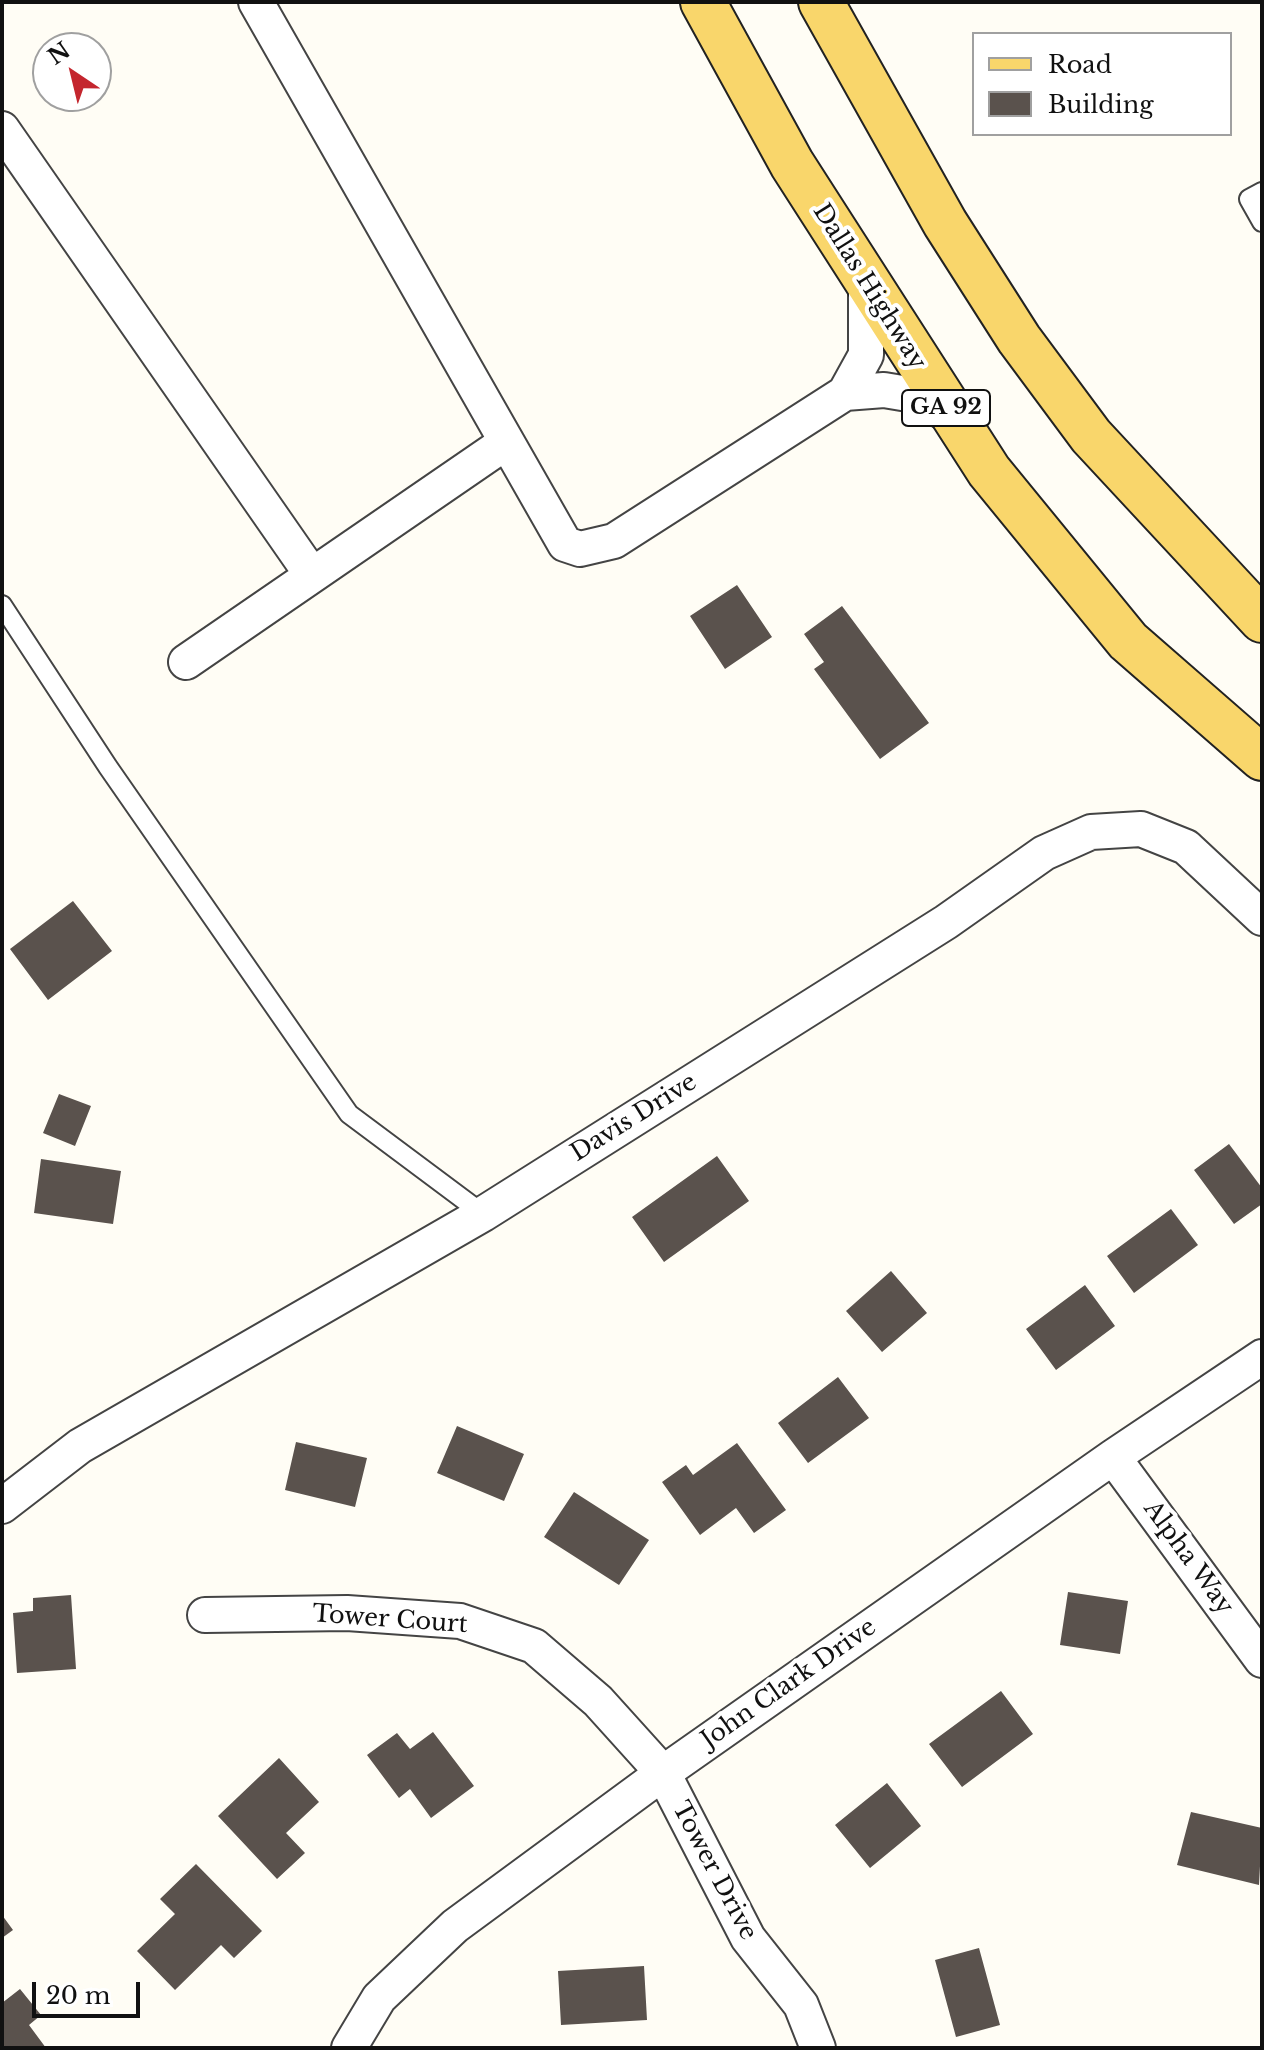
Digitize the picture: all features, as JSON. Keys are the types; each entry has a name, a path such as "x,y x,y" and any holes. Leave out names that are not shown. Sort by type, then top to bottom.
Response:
{"main road":[{"name":"Dallas Highway","path":"703,2 792,164 866,284 989,471 1128,641 1262,758"},
{"path":"821,2 945,223 1019,339 1091,436 1262,620"}],"street":[{"path":"256,2 565,544 580,549 614,541 845,393 884,390 914,395 952,417"},
{"path":"2,129 312,575"},
{"path":"845,393 866,355 866,284"},
{"path":"186,662 505,443"},
{"name":"Davis Drive","path":"2,1506 80,1446 483,1214 946,922 1044,853 1091,832 1141,829 1186,847 1262,918"},
{"name":"John Clark Drive","path":"349,2048 379,1998 455,1926 663,1773 1113,1457 1262,1357"},
{"name":"Alpha Way","path":"1113,1457 1262,1660"},
{"name":"Tower Court","path":"205,1615 347,1613 460,1621 534,1646 598,1701 663,1773"},
{"name":"Tower Drive","path":"663,1773 748,1938 801,2005 818,2048"}],"lane":[{"path":"1262,192 1249,199 1262,222"},
{"path":"2,605 116,779 349,1114 483,1214"}],"building":[{"path":"737,585 772,637 725,669 690,616"},
{"path":"842,606 929,723 880,759 814,669 824,662 804,634"},
{"path":"73,901 112,951 48,1000 10,949"},
{"path":"59,1094 91,1106 75,1146 43,1133"},
{"path":"1229,1144 1262,1188 1262,1204 1234,1224 1194,1170"},
{"path":"717,1156 749,1201 664,1262 632,1217"},
{"path":"41,1159 121,1171 113,1224 34,1213"},
{"path":"1171,1209 1198,1245 1134,1293 1107,1256"},
{"path":"891,1271 927,1313 882,1352 846,1311"},
{"path":"1085,1285 1115,1326 1056,1370 1026,1329"},
{"path":"838,1377 869,1418 808,1463 778,1423"},
{"path":"457,1426 524,1454 504,1501 437,1473"},
{"path":"296,1442 367,1458 355,1507 285,1490"},
{"path":"737,1443 786,1510 754,1533 736,1508 700,1535 662,1482 686,1465 693,1475"},
{"path":"574,1492 649,1540 619,1585 544,1537"},
{"path":"1068,1592 1128,1601 1120,1654 1060,1645"},
{"path":"71,1595 76,1669 17,1673 13,1613 33,1611 33,1598"},
{"path":"1001,1691 1033,1734 962,1787 929,1744"},
{"path":"433,1732 474,1786 431,1818 410,1789 399,1798 367,1755 397,1733 410,1749"},
{"path":"279,1758 319,1802 286,1833 305,1853 277,1879 218,1816"},
{"path":"887,1783 921,1826 870,1868 835,1825"},
{"path":"1191,1812 1262,1828 1259,1885 1177,1865"},
{"path":"196,1864 262,1931 234,1958 221,1945 175,1990 137,1951 175,1914 160,1899"},
{"path":"2,1915 13,1930 2,1938"},
{"path":"979,1948 1000,2025 956,2037 935,1960"},
{"path":"644,1966 647,2020 561,2025 558,1971"},
{"path":"20,1989 41,2015 29,2025 46,2048 2,2048 2,2003"}]}
